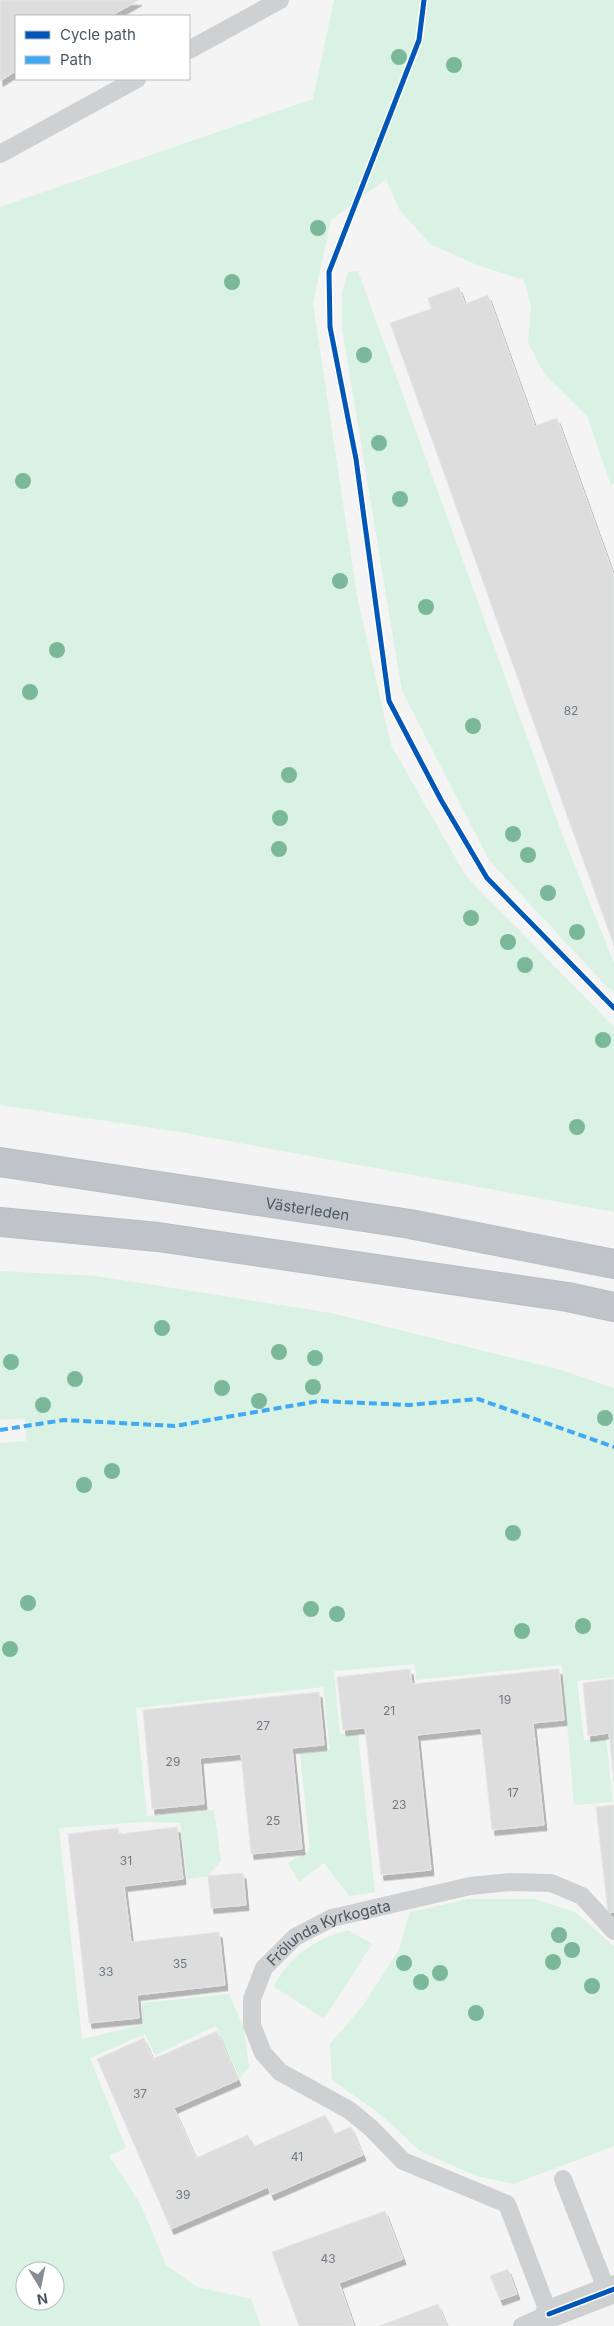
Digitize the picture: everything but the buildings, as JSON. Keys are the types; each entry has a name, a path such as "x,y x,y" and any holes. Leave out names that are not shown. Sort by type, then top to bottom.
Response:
{"highway":[{"name":"Västerleden","path":"0,1162 410,1224 614,1264"},
{"path":"0,1222 158,1237 568,1297 614,1307"}],"street":[{"path":"549,2314 611,2290"}],"lane":[{"path":"190,49 280,0"},
{"path":"0,154 135,80"},
{"name":"Frölunda Kyrkogata","path":"549,2314 507,2204 403,2161 371,2128 349,2110 280,2072 263,2054 252,2026 252,1999 264,1968 295,1937 332,1918 470,1886 510,1882 551,1883 582,1896 614,1931"},
{"path":"563,2179 611,2290"},
{"path":"522,2326 549,2314"}],"green space":[{"path":"334,0 614,0 614,484 611,485 587,416 545,375 528,343 531,307 524,280 477,265 430,244 399,209 386,179 331,220 313,303 357,596 391,745 466,876 614,1027 614,1212 180,1132 0,1105 0,207 313,99"},
{"path":"358,271 562,834 614,963 614,992 607,987 489,860 402,691 342,328 342,293 348,272"},
{"path":"0,1271 97,1276 331,1313 558,1369 614,1388 614,1677 577,1681 584,1740 606,1738 613,1802 574,1805 562,1665 416,1680 415,1664 334,1671 340,1734 358,1734 375,1892 349,1896 324,1863 299,1882 288,1863 310,1850 300,1754 330,1750 323,1687 136,1708 147,1816 214,1810 221,1861 208,1876 187,1879 180,1823 144,1822 59,1828 82,2039 142,2025 142,2003 229,1994 244,2029 249,2067 240,2078 216,2026 155,2055 145,2034 90,2058 126,2148 109,2156 141,2205 166,2265 197,2287 251,2299 261,2326 0,2326 0,1443 26,1441 25,1418 0,1420"},
{"path":"469,1899 535,1899 575,1912 614,1946 614,2146 514,2184 476,2176 420,2151 380,2114 332,2080 330,2044 362,2007 399,1950 410,1912"},
{"path":"348,1930 372,1944 324,2019 273,1986 280,1975 304,1950 324,1939"}],"marked path":[{"path":"0,1430 64,1420 175,1426 319,1401 409,1405 478,1399 614,1447"}],"cycle path":[{"path":"424,0 419,40 329,272 330,327 356,459 389,701 441,800 487,878 614,1008"},
{"path":"549,2314 614,2289"}]}
